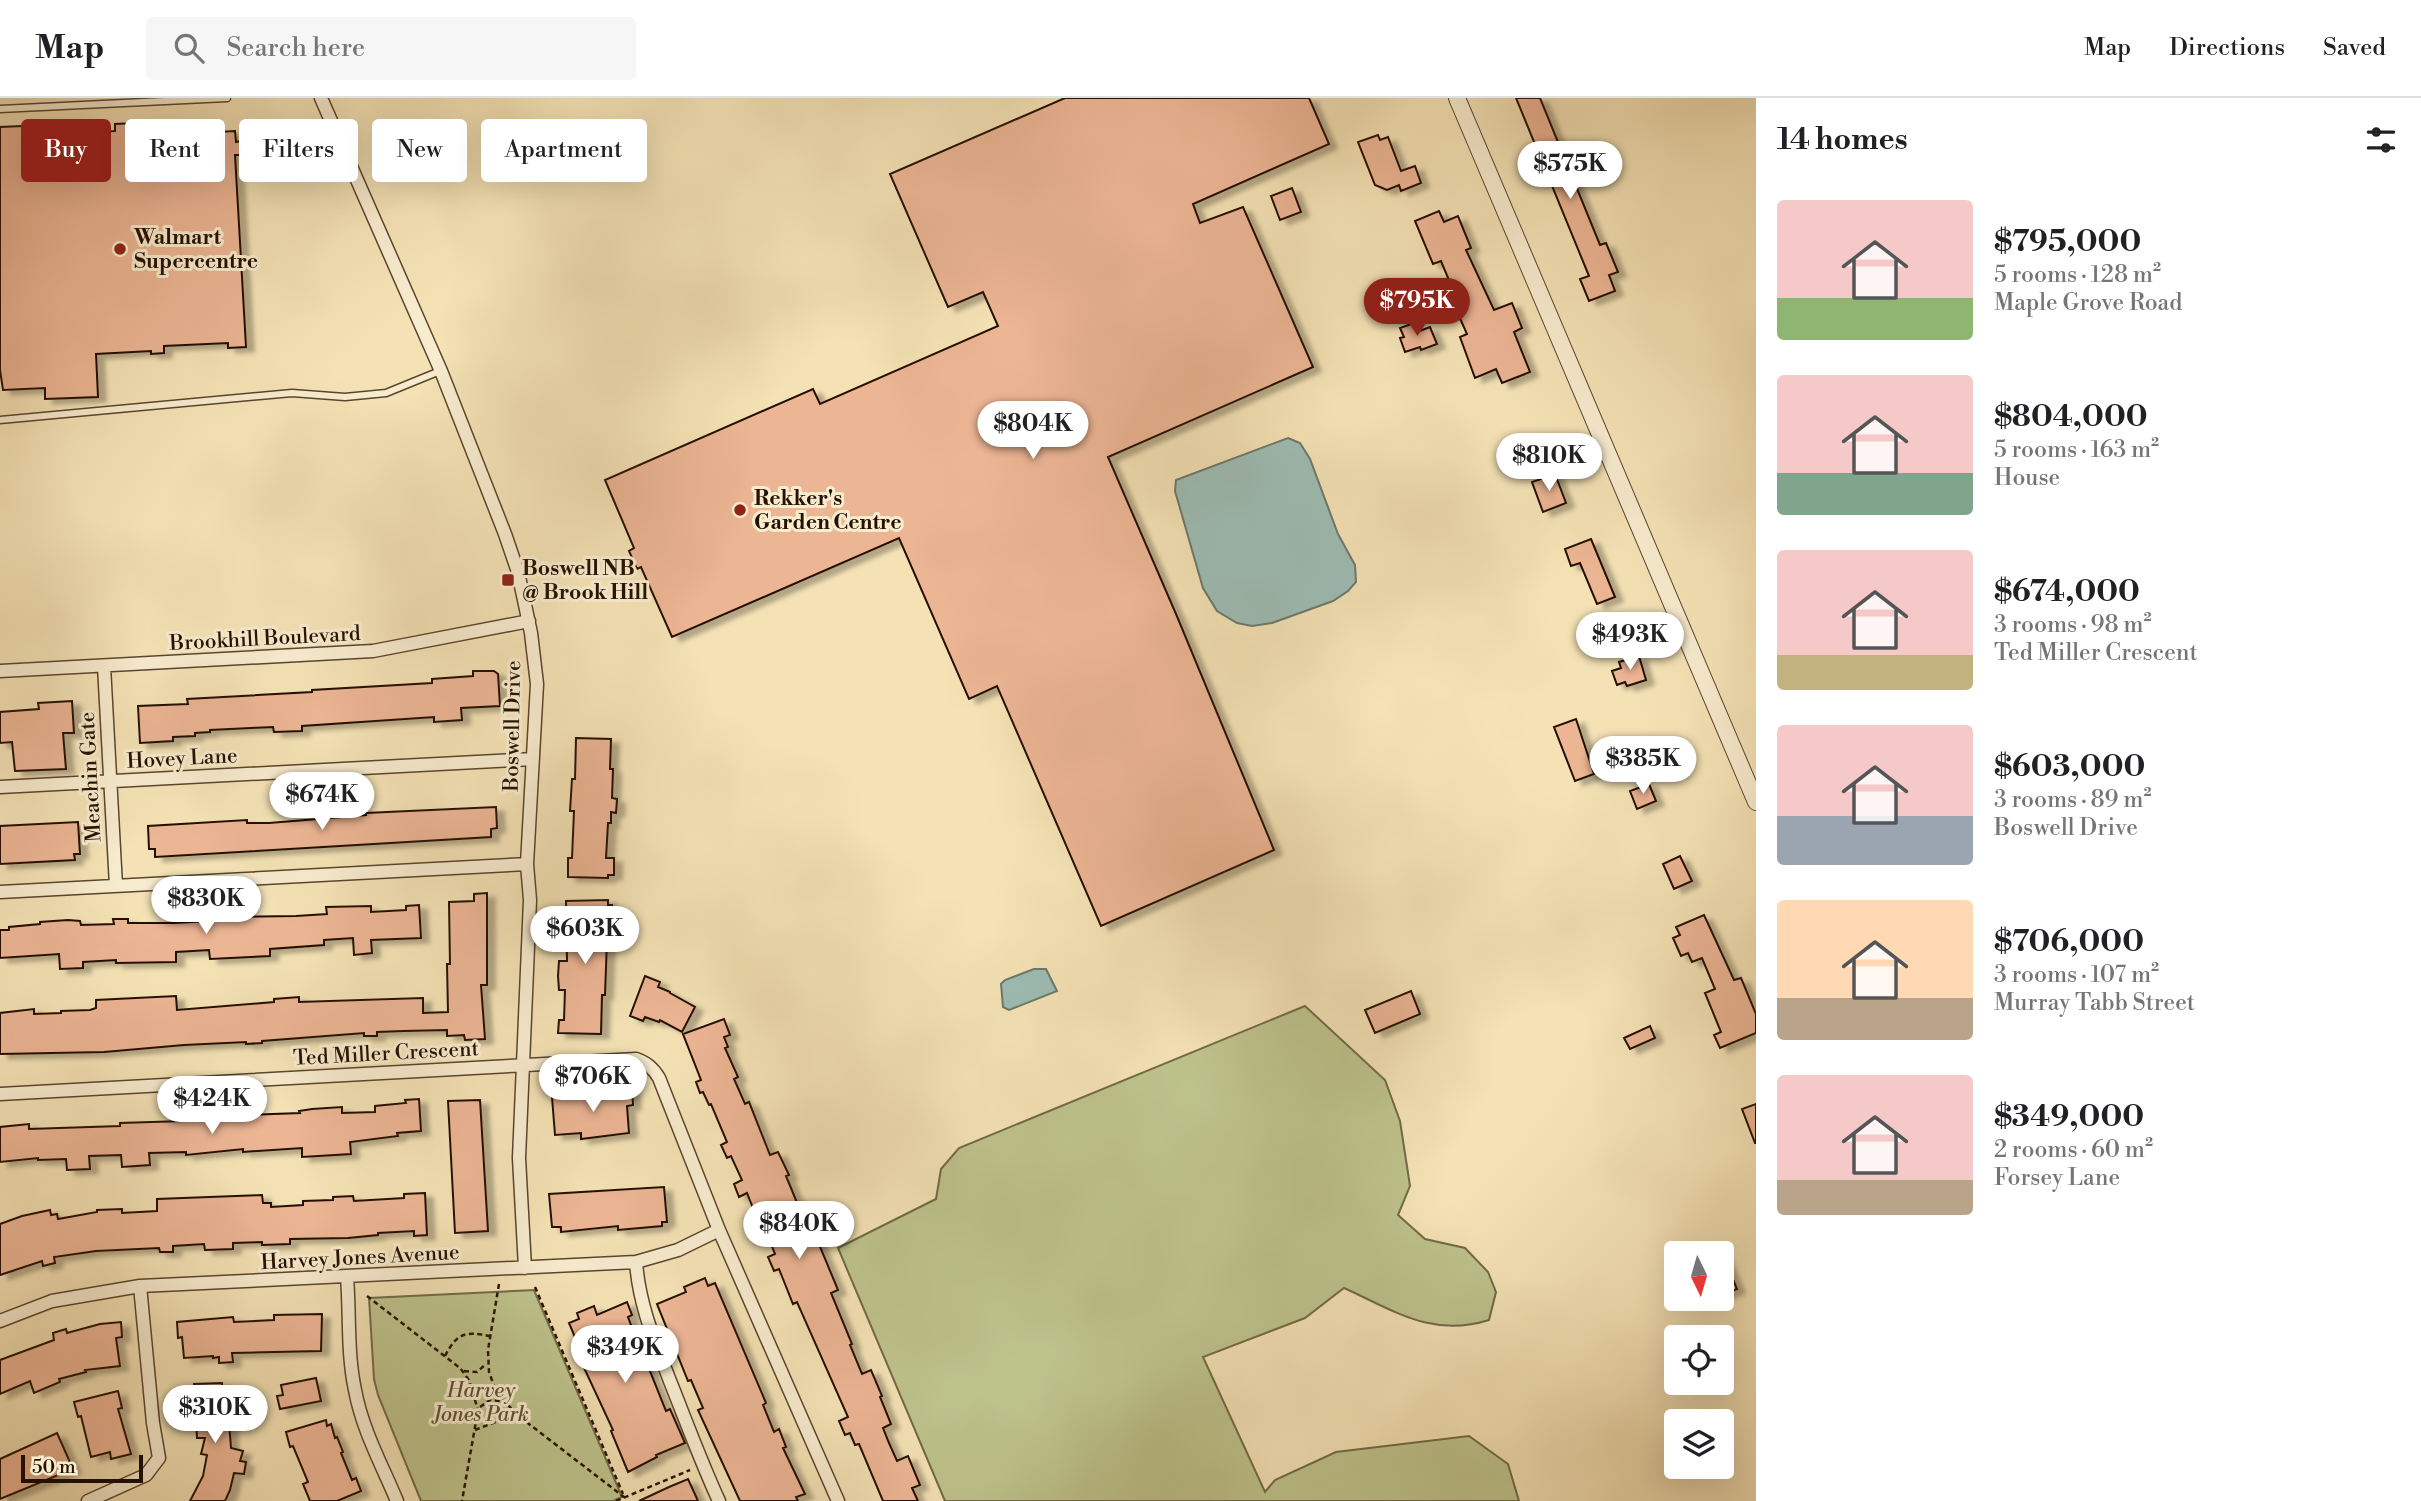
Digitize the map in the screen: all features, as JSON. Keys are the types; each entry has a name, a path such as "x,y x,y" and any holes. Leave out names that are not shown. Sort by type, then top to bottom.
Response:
{"street":[{"name":"Boswell Drive","path":"321,98 441,371 505,534 518,572 529,621 537,684 527,864 530,900 519,1166 525,1268"},
{"path":"1457,98 1756,802"},
{"name":"Brookhill Boulevard","path":"0,671 373,651 529,621"},
{"name":"Meachin Gate","path":"104,666 116,886"},
{"name":"Hovey Lane","path":"0,787 533,759"},
{"path":"0,892 527,864"},
{"name":"Ted Miller Crescent","path":"0,1094 636,1059 644,1062 653,1068 659,1077 719,1230 838,1501"},
{"name":"Harvey Jones Avenue","path":"0,1321 52,1301 140,1286 636,1262 678,1250 719,1230"},
{"path":"636,1262 637,1284 644,1312 702,1465 719,1501"},
{"path":"347,1277 355,1393 397,1501"},
{"path":"88,1501 146,1475 159,1458 153,1423 140,1286"}],"lane":[{"path":"0,108 227,98"},
{"path":"0,421 292,393 345,397 386,393 441,371"}],"path":[{"path":"498,1269 500,1289 487,1361 496,1391 516,1414 624,1497"},
{"path":"535,1287 624,1497"},
{"path":"367,1296 462,1370 468,1373 477,1372 487,1361"},
{"path":"445,1356 454,1339 460,1336 473,1333 490,1336"},
{"path":"462,1370 469,1380 478,1410"},
{"path":"462,1501 478,1410 490,1400 504,1402"},
{"path":"475,1430 516,1414"},
{"path":"616,1501 702,1465"}],"green space":[{"path":"1305,1006 1385,1080 1400,1121 1410,1186 1398,1215 1425,1239 1465,1248 1488,1272 1496,1292 1489,1320 1468,1325 1432,1324 1397,1313 1344,1288 1305,1318 1203,1357 1265,1492 1275,1480 1336,1452 1469,1436 1508,1464 1519,1501 945,1501 838,1248 936,1199 941,1169 959,1148"},
{"name":"Harvey Jones Park","path":"534,1290 622,1497 613,1501 421,1501 378,1395 374,1379 369,1298"}],"water":[{"path":"1288,438 1300,443 1310,459 1338,534 1355,565 1356,582 1333,601 1272,623 1252,626 1237,623 1217,611 1203,588 1175,491 1176,480"},
{"path":"1034,969 1046,969 1057,991 1009,1010 1003,1007 1001,984"}],"building":[{"name":"Rekker's Garden Centre","path":"1065,98 1309,98 1329,144 1193,204 1200,223 1243,207 1313,367 1108,457 1274,850 1101,926 997,686 969,699 899,538 672,637 641,567 637,569 629,551 634,548 605,480 813,389 820,404 998,326 983,292 948,307 890,174"},
{"path":"1516,98 1540,98 1600,245 1606,243 1618,272 1609,275 1615,291 1589,301 1580,279 1589,276"},
{"name":"Walmart Supercentre","path":"115,124 125,124 125,182 225,182 225,132 235,131 236,142 239,141 239,155 235,155 246,347 228,348 228,343 164,346 164,353 151,354 151,351 96,354 98,397 45,399 45,388 3,390 0,370 0,127 21,126 21,182 111,182 111,131 115,131"},
{"path":"1378,135 1380,140 1388,137 1401,171 1415,166 1421,183 1401,191 1399,185 1387,190 1375,185 1358,142"},
{"path":"1292,188 1301,212 1280,220 1271,196"},
{"path":"1439,211 1444,222 1458,216 1471,248 1466,250 1494,310 1512,303 1522,328 1514,332 1530,372 1502,383 1496,369 1475,378 1460,337 1467,334 1446,287 1451,285 1441,261 1433,264 1415,221"},
{"path":"1414,323 1417,332 1430,327 1437,344 1405,352 1400,328"},
{"path":"1555,474 1566,503 1543,512 1532,482"},
{"path":"1591,539 1615,597 1597,604 1580,563 1571,566 1565,549"},
{"path":"1639,656 1646,680 1627,686 1625,682 1617,685 1612,671 1621,668 1619,662"},
{"path":"473,671 494,671 498,674 500,706 461,708 462,720 434,722 434,717 302,726 302,731 274,732 273,727 210,730 195,733 195,736 173,737 173,741 140,743 138,706 188,704 187,699 432,683 432,679 473,676"},
{"path":"72,701 74,733 63,733 66,769 15,771 12,742 0,743 0,712 39,709 38,703"},
{"path":"1576,719 1594,774 1575,781 1554,727"},
{"path":"576,738 611,739 612,798 617,799 616,813 611,812 611,823 608,823 606,858 614,858 614,875 608,875 608,878 568,877 568,858 572,858 574,811 570,811 572,779 575,779"},
{"path":"1649,784 1656,801 1637,809 1630,791"},
{"path":"496,807 497,828 491,829 491,837 155,857 155,849 149,849 148,826 247,820 247,823 269,823 366,813"},
{"path":"78,822 80,854 74,854 75,860 0,864 0,826"},
{"path":"1680,856 1692,881 1674,889 1663,864"},
{"path":"487,893 487,985 481,985 485,1039 465,1040 464,1035 447,1036 447,1030 403,1031 377,1032 377,1036 364,1036 364,1033 246,1044 184,1045 104,1052 0,1054 0,1013 34,1009 34,1014 90,1010 96,1008 96,1000 176,996 177,1010 274,1002 274,999 299,997 299,1002 423,998 423,1013 448,1012 449,902 474,901 474,894"},
{"path":"608,900 608,905 612,905 612,940 607,940 601,1034 558,1033 559,1020 564,1020 565,990 559,990 558,976 559,961 567,961 566,901"},
{"path":"419,905 421,938 371,940 372,953 354,955 353,938 324,940 324,945 270,949 270,956 210,959 209,950 176,952 176,962 83,962 83,968 60,969 59,954 0,958 0,930 40,922 68,920 80,921 81,925 114,924 113,919 128,919 128,923 174,923 208,921 207,915 296,916 327,914 326,907 371,906 371,912 406,910 406,906"},
{"path":"1704,915 1734,980 1741,978 1756,1014 1756,1033 1720,1048 1714,1035 1721,1032 1705,993 1715,989 1702,958 1692,962 1688,953 1681,956 1673,938 1680,935 1676,927"},
{"path":"645,976 660,982 658,987 695,1007 682,1032 660,1020 659,1022 645,1017 643,1021 630,1016"},
{"path":"1411,991 1420,1014 1375,1033 1365,1010"},
{"path":"724,1019 730,1035 724,1037 728,1047 725,1048 738,1077 734,1079 745,1104 749,1102 770,1155 778,1152 789,1175 786,1176 812,1239 816,1237 838,1290 831,1293 862,1374 871,1370 882,1396 880,1397 891,1424 883,1428 889,1443 897,1461 908,1456 920,1485 912,1488 918,1501 883,1501 859,1444 855,1445 850,1433 845,1435 839,1421 848,1417 797,1302 793,1304 779,1269 774,1271 768,1257 775,1254 761,1219 758,1221 747,1193 739,1197 734,1184 742,1180 731,1156 727,1158 721,1145 727,1142 711,1104 709,1105 703,1092 700,1093 696,1082 701,1080 683,1034"},
{"path":"1650,1026 1655,1038 1630,1049 1624,1038"},
{"path":"632,1089 633,1105 627,1106 629,1133 581,1139 581,1133 555,1135 552,1097"},
{"path":"419,1099 421,1131 350,1142 351,1154 302,1157 302,1148 243,1152 243,1149 186,1155 186,1152 149,1153 150,1165 122,1167 121,1155 89,1156 90,1169 67,1170 66,1159 38,1158 0,1162 0,1127 29,1124 29,1129 120,1126 120,1123 184,1121 209,1116 209,1120 342,1107 342,1113 375,1112 375,1106"},
{"path":"480,1100 488,1231 455,1233 448,1101"},
{"path":"1756,1104 1756,1143 1755,1143 1742,1109"},
{"path":"664,1187 667,1222 662,1222 662,1226 618,1230 618,1226 561,1232 561,1227 552,1227 549,1194"},
{"path":"425,1193 427,1235 414,1236 414,1231 348,1238 290,1239 290,1244 233,1243 233,1249 205,1250 204,1244 173,1246 173,1252 160,1252 159,1248 96,1251 54,1257 55,1263 43,1266 42,1261 0,1275 0,1224 50,1210 51,1215 57,1214 58,1219 97,1210 122,1209 122,1213 157,1211 157,1199 262,1195 263,1203 271,1203 271,1207 303,1205 303,1201 333,1200 333,1197 353,1196 354,1201 404,1198 404,1194"},
{"path":"705,1278 708,1286 715,1283 766,1403 763,1405 774,1432 779,1429 786,1447 783,1448 805,1494 796,1497 798,1501 740,1501 698,1410 703,1408 691,1380 688,1381 657,1304 686,1292 684,1287"},
{"path":"627,1302 632,1315 628,1317 637,1341 641,1340 647,1355 644,1356 666,1411 670,1409 685,1443 656,1455 657,1457 628,1472 611,1431 613,1430 579,1357 583,1356 569,1323 579,1319 577,1313 594,1306 597,1315"},
{"path":"322,1314 321,1351 232,1353 233,1362 219,1363 219,1357 213,1356 184,1358 182,1337 178,1338 177,1322 233,1317 234,1322 274,1320 274,1315"},
{"path":"121,1322 122,1337 116,1338 120,1366 85,1370 86,1372 59,1379 60,1382 34,1393 30,1381 0,1394 0,1360 54,1340 53,1333 66,1329 67,1333 100,1324"},
{"path":"316,1378 321,1401 280,1409 277,1396 283,1395 281,1385"},
{"path":"222,1383 223,1409 228,1409 231,1448 243,1451 240,1461 246,1462 244,1474 234,1473 225,1501 190,1501 203,1476 207,1455 201,1454 205,1438 197,1438 194,1384"},
{"path":"118,1391 122,1408 118,1409 131,1454 111,1459 110,1452 91,1457 81,1416 78,1417 74,1402"},
{"path":"326,1420 327,1426 331,1424 335,1438 337,1437 352,1480 356,1478 361,1491 337,1501 310,1501 303,1484 308,1482 293,1446 290,1447 286,1432"},
{"path":"57,1433 73,1469 0,1499 0,1459"},
{"path":"688,1479 698,1501 639,1501 669,1487"}],"place":[{"name":"Walmart Supercentre","path":"120,249"},
{"name":"Rekker's Garden Centre","path":"740,510"},
{"name":"Boswell NB @ Brook Hill","path":"508,580"}]}
